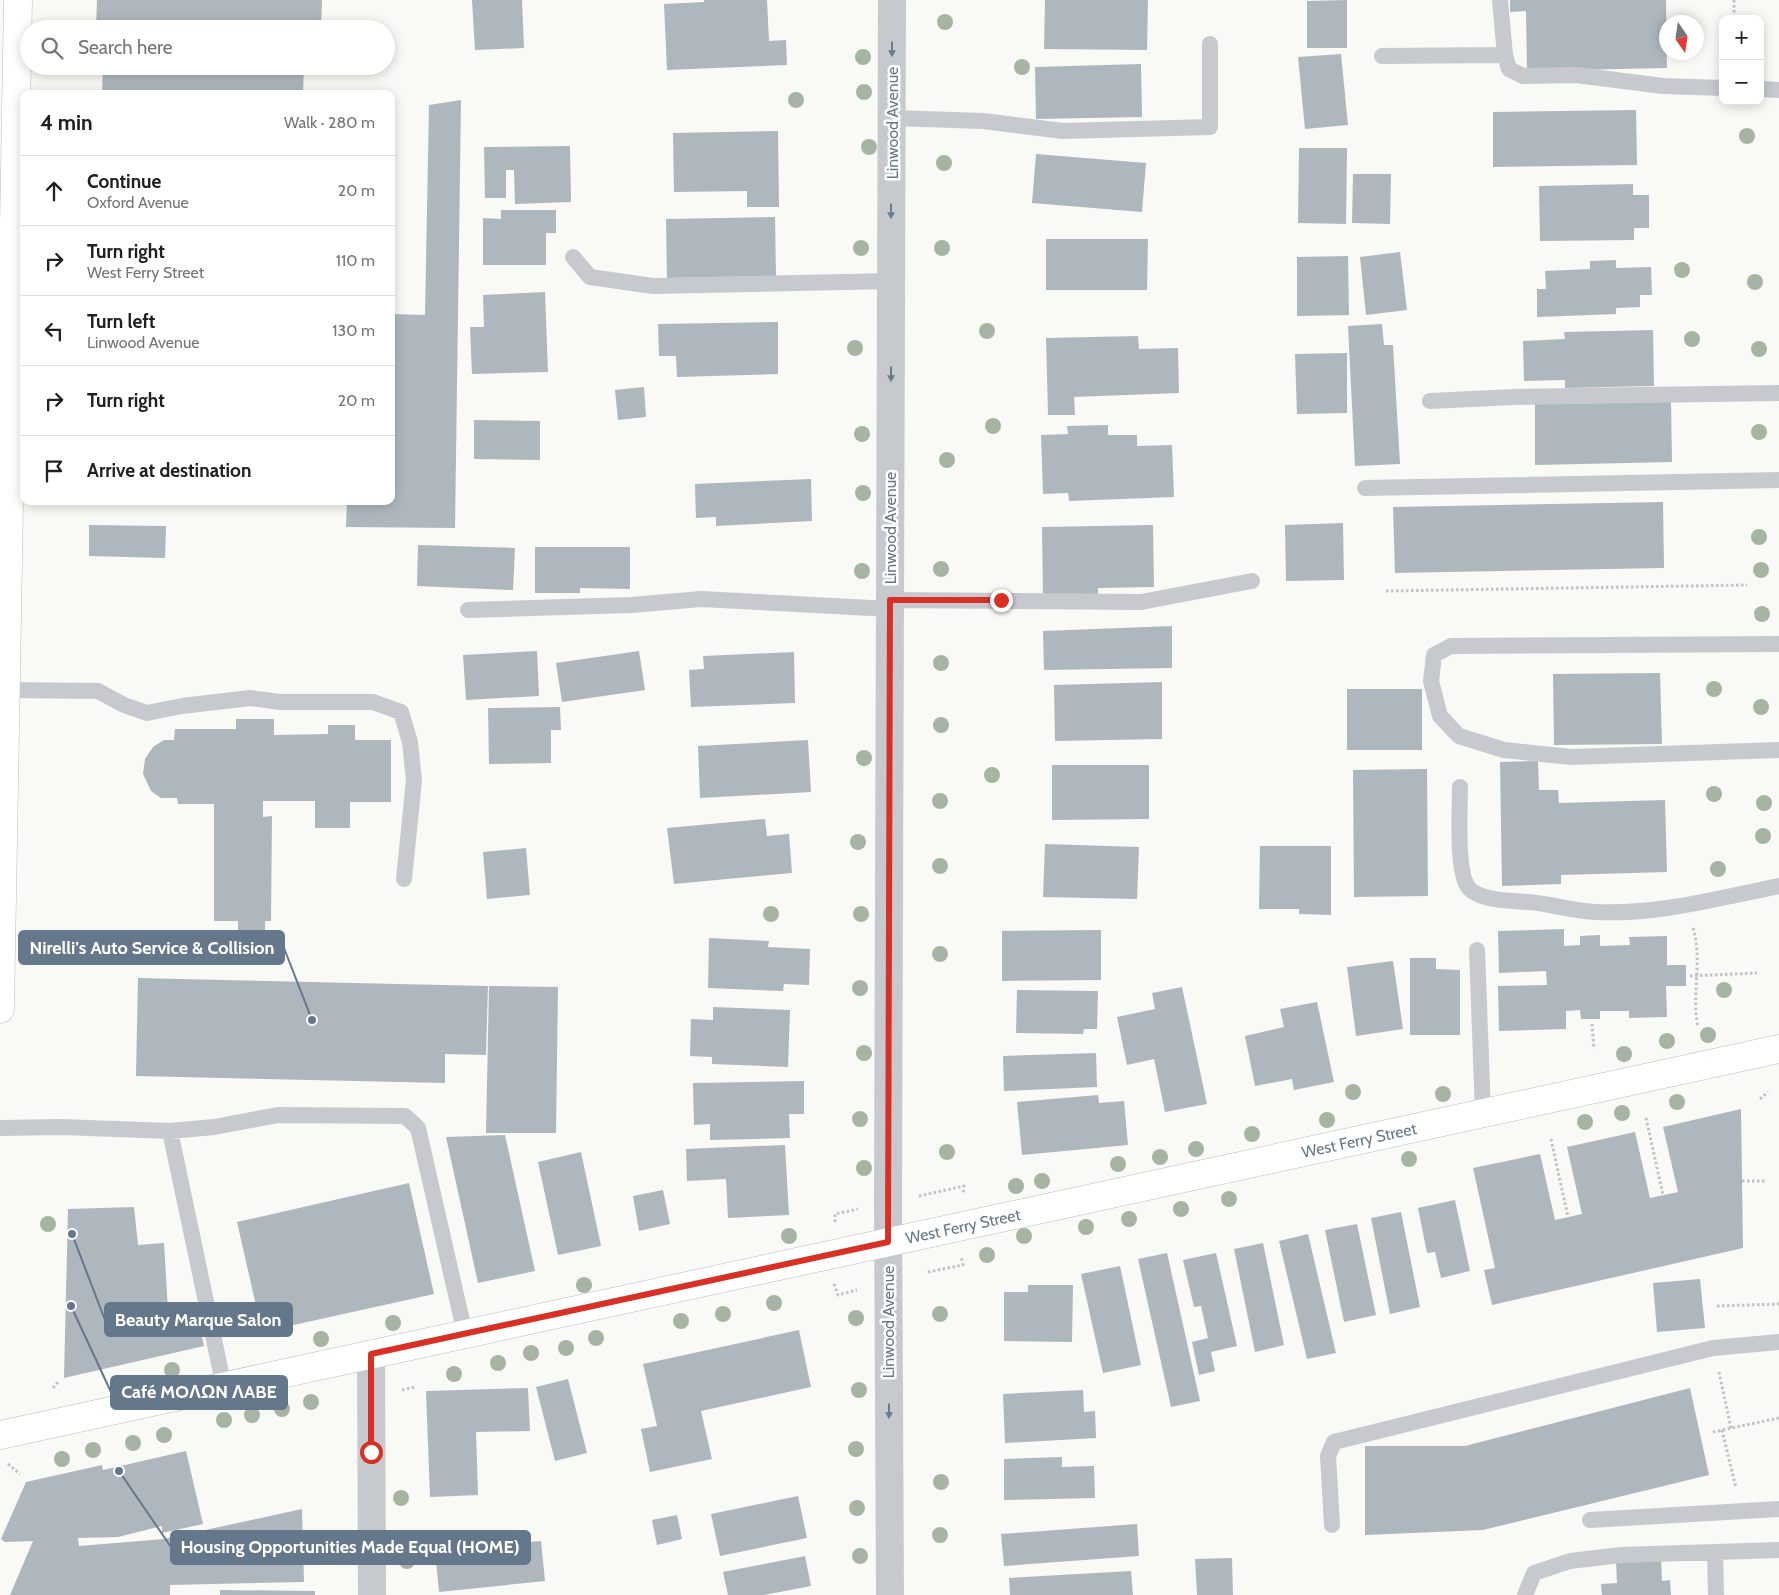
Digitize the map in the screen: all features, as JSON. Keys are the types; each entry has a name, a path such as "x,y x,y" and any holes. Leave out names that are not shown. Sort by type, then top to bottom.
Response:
{"street":[{"path":"0,1009 6,690 4,655 8,146 18,0"},
{"name":"Linwood Avenue","path":"890,1595 888,1242 892,0"},
{"name":"West Ferry Street","path":"0,1435 1779,1049"},
{"path":"371,1354 372,1595"}],"lane":[{"path":"1500,0 1505,55 1509,69 1523,76 1576,75 1663,86 1719,88"},
{"path":"892,118 983,121 1063,130 1210,127 1210,44"},
{"path":"1382,56 1505,55"},
{"path":"1764,90 1779,90"},
{"path":"572,257 590,277 653,286 891,281"},
{"path":"1430,401 1524,397 1779,394"},
{"path":"1365,488 1779,480"},
{"path":"468,610 630,605 701,600 890,604 1142,602 1252,581"},
{"path":"1779,644 1452,646 1434,655 1431,680 1440,716 1459,736 1504,750 1571,757 1779,750"},
{"path":"6,690 98,692 124,705 148,713 190,705 250,698 280,702 373,702 401,712 410,742 414,780 404,879"},
{"path":"1460,787 1461,874 1469,889 1487,898 1557,905 1594,912 1638,912 1686,906 1779,886"},
{"path":"1477,950 1483,1113"},
{"path":"0,1128 61,1127 170,1131 214,1127 278,1114 405,1116 418,1128 465,1334"},
{"path":"170,1131 224,1387"},
{"path":"1332,1525 1328,1456 1334,1442 1713,1348 1779,1342"},
{"path":"1590,1520 1779,1509"},
{"path":"1525,1595 1534,1573 1570,1561 1622,1556 1779,1550"},
{"path":"1715,1552 1716,1595"}],"path":[{"path":"1734,0 1734,15"},
{"path":"1386,591 1747,585"},
{"path":"1692,924 1697,940 1695,1012 1698,1027"},
{"path":"1690,976 1757,973"},
{"path":"1592,1024 1594,1049"},
{"path":"1760,1099 1768,1092"},
{"path":"1646,1118 1663,1195"},
{"path":"1551,1139 1568,1217"},
{"path":"1742,1181 1766,1181"},
{"path":"918,1196 964,1186 963,1198"},
{"path":"835,1214 866,1207"},
{"path":"928,1272 963,1264"},
{"path":"834,1284 838,1295 863,1288"},
{"path":"1718,1306 1779,1304"},
{"path":"1717,1363 1731,1428"},
{"path":"53,1388 58,1382"},
{"path":"402,1390 415,1387"},
{"path":"1713,1432 1779,1418"},
{"path":"1722,1430 1736,1491"},
{"path":"8,1464 20,1474"}],"building":[{"path":"97,0 322,0 321,20 96,20"},
{"path":"472,0 522,0 524,48 475,50"},
{"path":"704,0 767,0 769,41 786,40 787,65 667,70 664,4 704,2"},
{"path":"1045,0 1148,0 1147,50 1044,49"},
{"path":"1347,0 1347,48 1307,48 1307,1"},
{"path":"1510,0 1666,0 1666,15 1659,15 1659,60 1667,60 1667,68 1527,71 1526,11 1510,12"},
{"path":"1341,54 1348,125 1305,129 1298,57"},
{"path":"1141,64 1142,117 1036,119 1035,67"},
{"path":"103,75 304,75 303,90 102,90"},
{"path":"461,100 455,528 346,527 347,505 395,505 395,314 425,315 429,105"},
{"path":"1636,110 1637,165 1493,167 1493,112"},
{"path":"778,131 779,207 747,207 747,191 674,192 673,133"},
{"path":"570,146 571,202 515,204 514,170 506,170 506,198 485,198 484,147"},
{"path":"1299,148 1347,148 1346,224 1298,223"},
{"path":"1036,154 1146,163 1142,212 1032,203"},
{"path":"1353,174 1391,174 1390,224 1352,223"},
{"path":"1633,184 1633,195 1649,195 1649,228 1634,228 1634,240 1540,241 1539,186"},
{"path":"501,210 556,210 556,233 546,233 546,265 483,265 483,218 501,219"},
{"path":"775,217 776,276 667,278 666,219"},
{"path":"1046,239 1148,239 1147,290 1046,290"},
{"path":"1400,252 1407,310 1366,315 1360,257"},
{"path":"1348,256 1349,315 1297,316 1297,257"},
{"path":"1616,260 1616,268 1651,267 1652,295 1640,295 1640,307 1616,308 1616,314 1537,317 1537,289 1546,289 1545,271 1590,269 1590,261"},
{"path":"545,292 548,372 472,374 470,327 484,327 483,295"},
{"path":"778,322 778,374 677,377 676,356 659,356 658,324"},
{"path":"1382,324 1384,345 1393,345 1400,464 1355,466 1348,326"},
{"path":"1653,330 1654,386 1565,388 1565,380 1524,381 1523,341 1565,339 1564,332"},
{"path":"1138,336 1139,349 1178,348 1179,393 1074,397 1075,415 1048,415 1046,338"},
{"path":"1347,353 1347,413 1297,414 1295,354"},
{"path":"644,387 646,417 618,420 615,390"},
{"path":"1671,402 1672,462 1535,465 1535,404"},
{"path":"474,420 540,421 540,460 474,459"},
{"path":"1108,425 1108,435 1137,435 1137,446 1172,445 1174,497 1069,501 1068,493 1043,494 1041,435 1068,434 1067,426"},
{"path":"811,479 812,521 716,526 716,517 696,518 695,484"},
{"path":"1663,502 1664,568 1395,573 1393,507"},
{"path":"1343,523 1344,580 1286,581 1285,525"},
{"path":"89,525 166,526 165,558 89,556"},
{"path":"1153,525 1154,587 1098,588 1098,596 1043,597 1042,527"},
{"path":"418,545 515,548 513,590 417,586"},
{"path":"535,547 630,547 630,589 580,588 580,593 535,593"},
{"path":"1172,626 1172,668 1044,670 1043,631"},
{"path":"537,651 539,696 466,700 463,655"},
{"path":"639,651 645,690 562,702 556,663"},
{"path":"794,652 795,703 691,707 689,670 704,669 703,656"},
{"path":"1660,673 1662,744 1554,745 1553,674"},
{"path":"1162,682 1162,739 1055,741 1054,685"},
{"path":"1347,689 1422,689 1422,750 1347,750"},
{"path":"560,707 561,730 551,730 551,763 489,764 488,708"},
{"path":"236,719 274,719 274,735 328,734 328,725 355,725 355,740 391,740 391,802 350,802 350,828 315,828 315,801 263,801 263,817 272,816 271,921 265,921 265,932 238,932 238,921 214,921 214,804 178,804 177,798 161,798 151,791 143,774 145,759 153,747 164,740 174,740 175,729 236,729"},
{"path":"808,740 811,792 700,798 698,746"},
{"path":"1538,761 1539,790 1558,790 1559,803 1665,800 1667,872 1561,875 1561,884 1502,886 1500,762"},
{"path":"1052,765 1149,765 1149,819 1052,820"},
{"path":"1427,769 1428,896 1354,897 1353,770"},
{"path":"765,819 767,836 789,834 792,873 674,884 667,828"},
{"path":"1045,844 1139,847 1137,899 1043,897"},
{"path":"1260,846 1331,846 1331,915 1299,914 1299,909 1259,909"},
{"path":"526,848 530,895 487,899 483,852"},
{"path":"1564,929 1564,946 1580,945 1580,936 1600,935 1600,946 1630,945 1629,937 1667,936 1667,965 1686,965 1686,986 1666,986 1667,1017 1629,1018 1629,1011 1600,1011 1600,1019 1581,1019 1580,1010 1566,1011 1566,1029 1499,1031 1498,986 1547,985 1546,971 1499,973 1498,931"},
{"path":"1101,930 1101,980 1002,981 1002,931"},
{"path":"709,938 769,941 768,947 810,949 809,985 784,984 783,991 708,988"},
{"path":"1410,958 1436,958 1436,969 1460,970 1460,1035 1410,1035"},
{"path":"1393,961 1403,1029 1356,1036 1347,967"},
{"path":"138,978 488,986 486,1055 445,1054 445,1083 136,1076"},
{"path":"489,986 558,987 556,1133 486,1133"},
{"path":"1182,987 1207,1104 1165,1112 1154,1059 1127,1065 1117,1017 1155,1009 1152,993"},
{"path":"1017,990 1098,991 1097,1029 1084,1029 1083,1034 1016,1033"},
{"path":"1317,1002 1334,1082 1294,1090 1292,1079 1255,1086 1245,1036 1284,1027 1280,1009"},
{"path":"713,1007 790,1010 788,1067 712,1064 712,1057 690,1056 691,1019 713,1020"},
{"path":"1096,1053 1097,1087 1004,1091 1003,1056"},
{"path":"804,1081 804,1114 789,1114 790,1138 710,1140 710,1124 694,1125 693,1083"},
{"path":"1098,1095 1099,1103 1124,1101 1128,1145 1022,1155 1017,1102"},
{"path":"1741,1109 1743,1248 1492,1305 1484,1270 1495,1268 1473,1168 1540,1154 1555,1220 1582,1214 1567,1147 1635,1132 1650,1198 1678,1192 1663,1127"},
{"path":"505,1135 535,1271 478,1283 446,1137"},
{"path":"785,1145 789,1215 728,1218 726,1179 687,1181 686,1149"},
{"path":"581,1152 601,1246 558,1255 538,1162"},
{"path":"409,1183 434,1294 262,1332 237,1222"},
{"path":"663,1190 670,1224 639,1231 633,1196"},
{"path":"1455,1200 1470,1271 1441,1278 1435,1252 1427,1253 1418,1208"},
{"path":"134,1207 138,1245 164,1243 168,1310 194,1304 204,1346 64,1378 68,1209"},
{"path":"1401,1212 1420,1307 1390,1314 1371,1218"},
{"path":"1357,1224 1376,1315 1344,1322 1325,1230"},
{"path":"1308,1234 1336,1353 1307,1359 1279,1241"},
{"path":"1263,1243 1284,1345 1255,1352 1234,1249"},
{"path":"1167,1253 1200,1401 1171,1407 1138,1259"},
{"path":"1216,1253 1237,1346 1211,1352 1215,1371 1199,1375 1192,1342 1208,1338 1201,1306 1194,1307 1183,1260"},
{"path":"1120,1266 1141,1365 1103,1373 1081,1274"},
{"path":"1700,1279 1705,1328 1657,1332 1653,1283"},
{"path":"1028,1285 1073,1285 1072,1342 1004,1341 1004,1292 1028,1292"},
{"path":"799,1330 811,1387 701,1411 712,1459 650,1472 641,1429 657,1426 643,1364"},
{"path":"568,1379 587,1453 555,1461 536,1387"},
{"path":"528,1388 530,1431 476,1432 478,1495 430,1497 426,1391"},
{"path":"1690,1388 1709,1475 1483,1530 1365,1535 1365,1446 1465,1446"},
{"path":"1083,1390 1084,1412 1095,1411 1096,1438 1005,1443 1003,1394"},
{"path":"186,1451 203,1524 162,1533 162,1526 118,1537 78,1538 79,1546 164,1539 302,1509 304,1582 170,1585 170,1595 10,1595 33,1541 5,1542 1,1539 26,1482 102,1465 103,1470"},
{"path":"1062,1457 1062,1467 1094,1466 1095,1498 1004,1500 1004,1459"},
{"path":"798,1496 807,1538 720,1556 711,1514"},
{"path":"677,1515 682,1539 657,1545 652,1520"},
{"path":"1137,1524 1139,1556 1004,1566 1001,1534"},
{"path":"541,1541 545,1581 439,1592 435,1551"},
{"path":"805,1556 811,1586 764,1595 728,1595 723,1572"},
{"path":"1232,1558 1233,1595 1197,1595 1195,1559"},
{"path":"1661,1559 1662,1581 1670,1580 1671,1595 1602,1595 1601,1584 1617,1583 1616,1561"},
{"path":"1131,1571 1133,1595 1010,1595 1009,1578"},
{"path":"220,1590 315,1591 315,1595 220,1595"}],"place":[{"name":"Nirelli's Auto Service & Collision","path":"312,1020"},
{"name":"Beauty Marque Salon","path":"72,1234"},
{"name":"Café MOΛΩN ΛABE","path":"71,1306"},
{"name":"Housing Opportunities Made Equal (HOME)","path":"119,1471"}],"route":[{"path":"371,1452 371,1354 888,1242 890,600 1001,600"}]}
